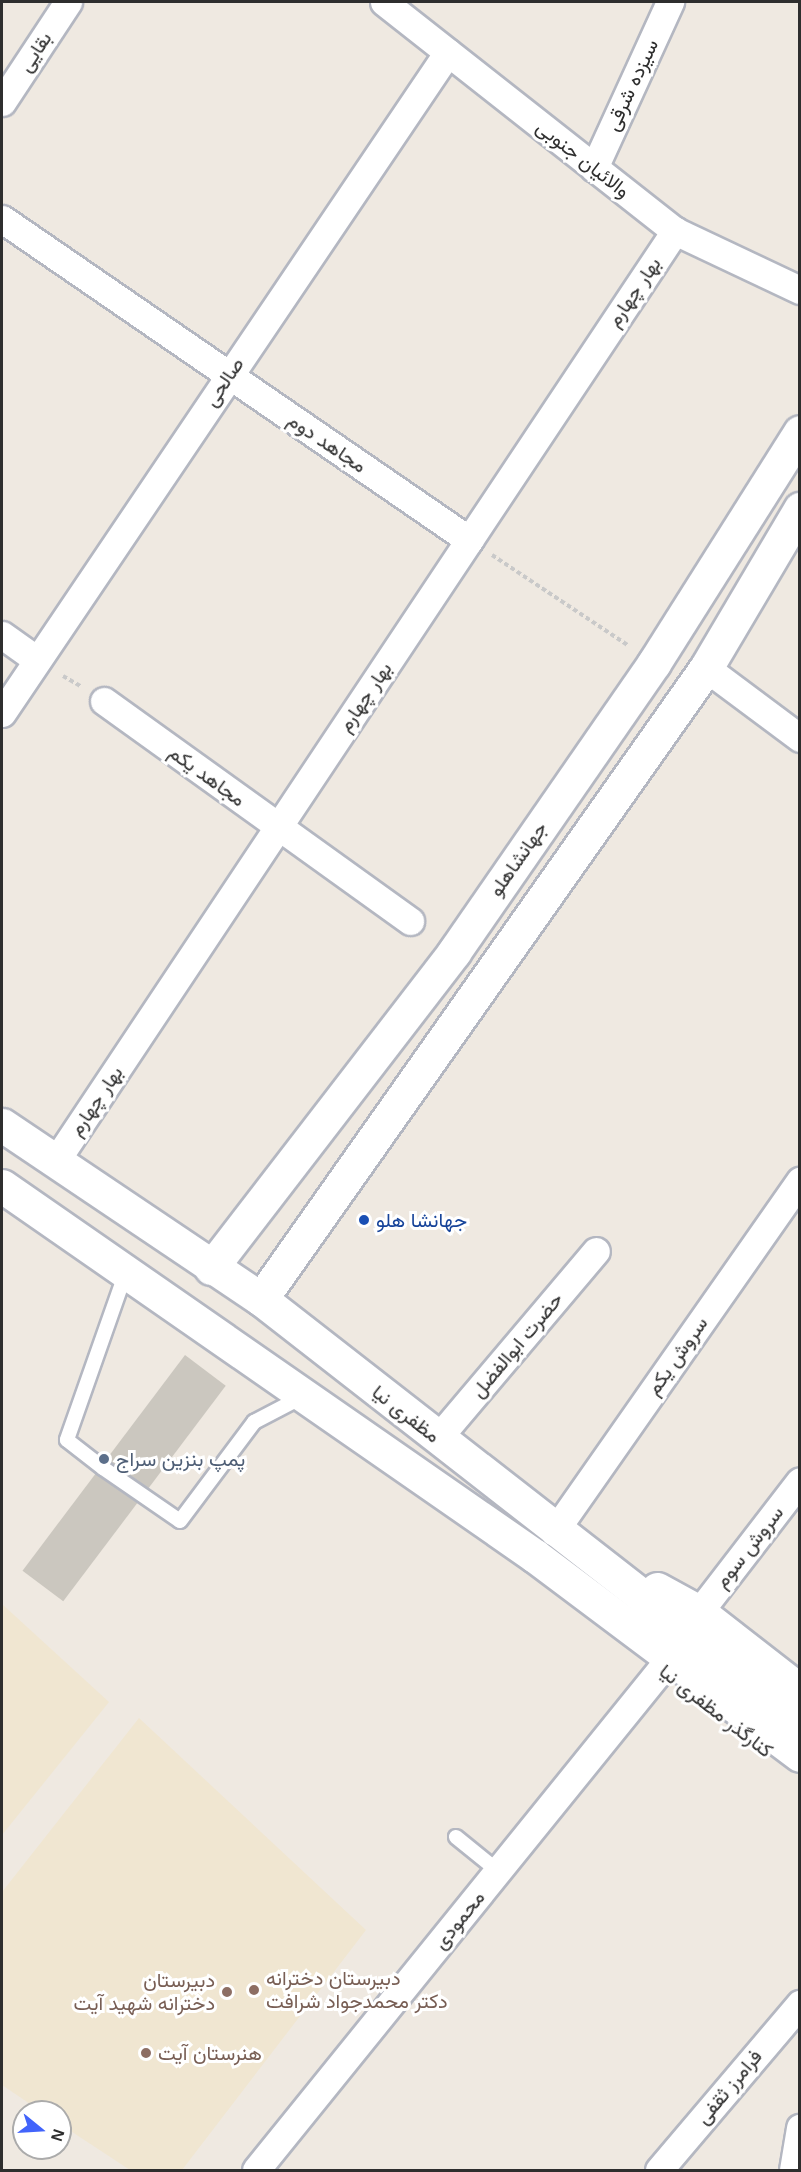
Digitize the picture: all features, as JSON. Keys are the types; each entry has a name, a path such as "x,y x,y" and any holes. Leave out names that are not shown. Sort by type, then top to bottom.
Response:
{"main road":[{"name":"جهانشاهلو","path":"211,1268 453,952 654,663 800,432"},
{"path":"261,1299 706,668 800,509"},
{"path":"339,1100 331,1126 335,1144 344,1150 358,1147 380,1132"},
{"name":"مظفری نیا","path":"2,1125 211,1268 261,1299 554,1532 800,1719"},
{"path":"2,1186 583,1593 800,1755"},
{"path":"554,1532 699,1612 800,1690"},
{"name":"کنارگذر مظفری نیا","path":"583,1593 661,1669 800,1776"}],"street":[{"name":"بقایی","path":"2,102 68,2"},
{"name":"والائیان جنوبی","path":"384,2 675,231 800,290"},
{"name":"سیزده شرقی","path":"594,168 670,2"},
{"name":"صالحی","path":"2,713 448,52"},
{"name":"مجاهد دوم","path":"2,219 469,540"},
{"name":"بهار چهارم","path":"55,1162 675,231"},
{"path":"2,634 38,660"},
{"path":"706,668 800,738"},
{"name":"مجاهد یکم","path":"104,700 278,828 410,921"},
{"name":"سروش یکم","path":"554,1532 800,1180"},
{"name":"حضرت ابوالفضل","path":"437,1439 596,1251"},
{"name":"سروش سوم","path":"699,1612 800,1481"},
{"name":"محمودی","path":"256,2170 661,1669"},
{"name":"فرامرز ثقفی","path":"659,2170 800,2004"},
{"path":"793,2170 800,2128"}],"lane":[{"path":"126,1272 67,1440 180,1521 254,1422 304,1396"},
{"path":"456,1837 498,1871"}],"path":[{"path":"469,540 654,663"},
{"path":"38,660 104,700"}],"shaded area":[{"path":"2,1604 109,1702 2,1835"},
{"path":"139,1718 366,1930 182,2170 130,2170 72,2132 72,2100 24,2100 2,2085 2,1892"}],"building":[{"path":"185,1355 226,1386 63,1601 23,1571"}],"place":[{"name":"جهانشا هلو","path":"364,1220"},
{"name":"پمپ بنزین سراج","path":"104,1459"},
{"name":"دبیرستان دخترانه دکتر محمدجواد شرافت","path":"254,1990"},
{"name":"دبیرستان دخترانه شهید آیت","path":"227,1992"},
{"name":"هنرستان آیت","path":"146,2053"}]}
